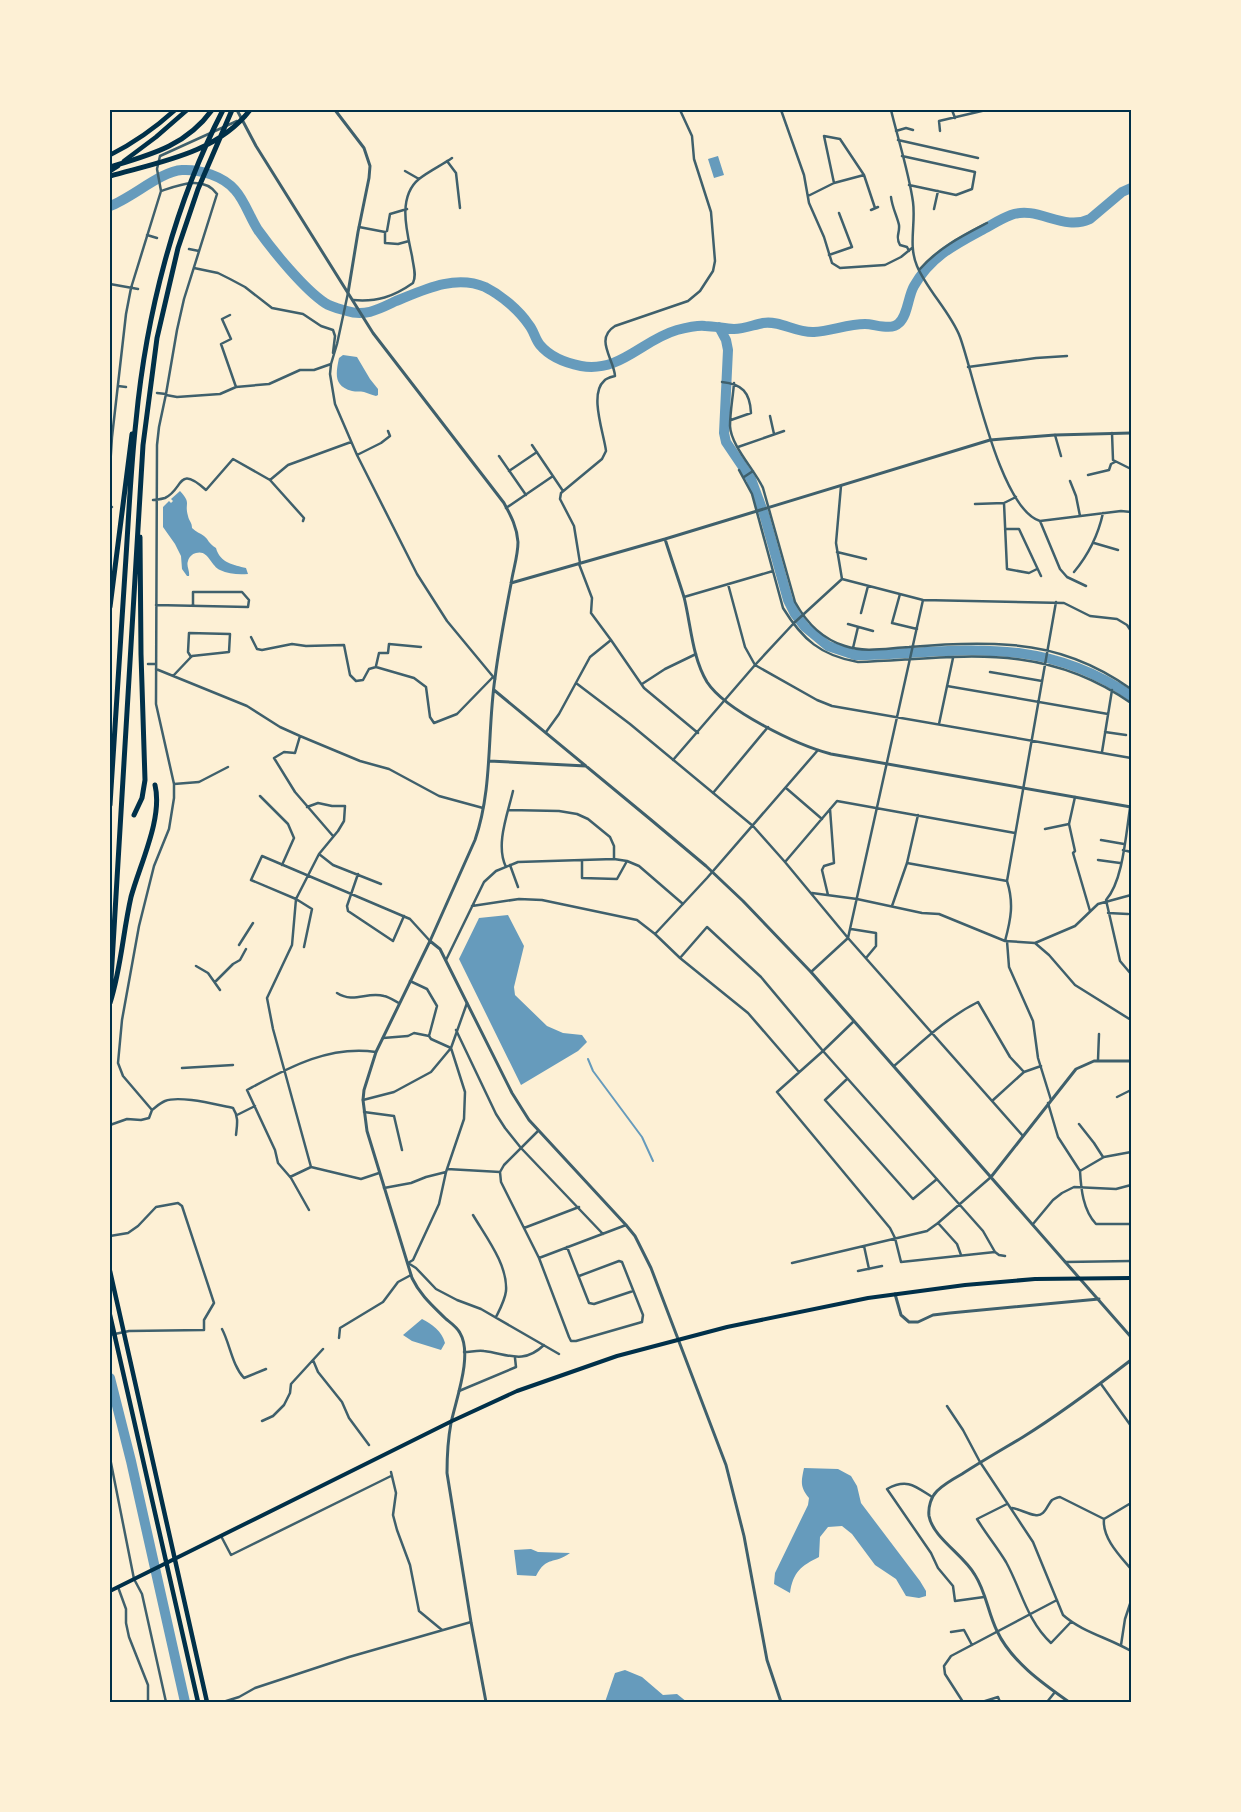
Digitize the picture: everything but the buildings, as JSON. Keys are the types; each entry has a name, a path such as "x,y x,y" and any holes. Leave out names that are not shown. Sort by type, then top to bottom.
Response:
{"highway":[{"path":"110,169 171,146 198,126 212,110"},
{"path":"110,805 136,422 148,339 161,278 179,215 199,162 223,110"},
{"path":"110,996 140,486 156,338 169,282 188,218 232,110"},
{"path":"110,176 169,159 208,145 236,126 250,110"},
{"path":"110,607 130,448 136,422"},
{"path":"134,815 142,798 144,780 140,654 140,486"},
{"path":"110,1004 115,987 120,949 131,898 156,819 158,794 156,785"}],"main road":[{"path":"110,155 154,129 175,110"},
{"path":"110,169 136,154 187,110"},
{"path":"110,1271 207,1702"},
{"path":"110,1591 452,1421 517,1391 617,1356 678,1339 820,1307 895,1294 965,1285 1035,1280 1131,1278"},
{"path":"110,1316 112,1335 198,1702"}],"street":[{"path":"237,110 256,146 368,325 506,508 514,521 518,543 494,678 484,809 475,840 430,941 376,1052 366,1080 363,1100 367,1131 411,1275 417,1289 424,1298 460,1332 463,1340 464,1352 459,1391 452,1421 447,1458 448,1488 486,1702"},
{"path":"335,110 364,148 370,166 348,293 334,355 330,364 333,395 357,455 417,574 447,621 494,678"},
{"path":"680,110 692,136 694,159 711,212 715,261 713,271 700,291 688,301 612,328 606,336 605,344 615,376 604,380 599,387 600,424 606,452 602,458 561,493 560,499 574,526 579,564 592,598 590,613 642,684 698,732"},
{"path":"781,110 804,175 809,203 824,237 832,263 840,268 885,265 901,257 912,248"},
{"path":"891,110 914,203 912,248 920,271 960,336 990,440 1016,496 1030,516 1040,521 1103,513 1131,512"},
{"path":"952,110 954,118"},
{"path":"940,132 940,120 986,110"},
{"path":"110,468 117,386 131,288 162,191 157,169 160,156 242,118"},
{"path":"896,131 906,128 913,130"},
{"path":"834,183 824,136 840,139 864,175 873,209 878,207"},
{"path":"898,140 978,158"},
{"path":"902,156 975,172 972,189 956,195 909,185"},
{"path":"353,300 376,300 413,283 415,273 406,226 407,196 410,189 419,179 452,158"},
{"path":"447,161 456,174 460,208"},
{"path":"405,171 419,179"},
{"path":"808,196 834,183 864,175"},
{"path":"152,1110 123,1076 118,1063 128,977 154,866 169,829 174,784 157,712 155,664 158,500 157,445 184,299 217,194 204,184 186,183 162,191"},
{"path":"934,209 938,191"},
{"path":"891,197 891,204 899,226 897,239 900,245 907,247 909,250"},
{"path":"407,209 390,214 387,231 385,232 385,242 398,244 409,241"},
{"path":"829,255 852,247 840,213"},
{"path":"920,271 927,262 948,244 987,223"},
{"path":"359,227 385,232"},
{"path":"147,235 157,238"},
{"path":"190,249 199,252"},
{"path":"194,268 230,278 272,308 303,314 321,326 333,330 335,336 332,351 334,355"},
{"path":"110,284 138,289"},
{"path":"179,298 184,299"},
{"path":"230,316 222,319 231,340 221,344 236,387"},
{"path":"968,366 1067,356"},
{"path":"157,393 177,397 220,394 236,387 270,384 300,370 314,370 330,364"},
{"path":"722,382 734,383 742,388 749,398 751,413 731,420"},
{"path":"734,383 730,427 738,447 754,470 763,488 795,602 802,614 824,637 853,648 867,650 995,644 1048,650 1086,664 1131,688"},
{"path":"117,386 126,387"},
{"path":"770,416 774,434"},
{"path":"738,447 784,431"},
{"path":"357,455 381,443 390,436 388,432"},
{"path":"511,583 756,512 990,440 1131,432"},
{"path":"1112,433 1113,460 1131,469"},
{"path":"1055,435 1061,456"},
{"path":"270,480 288,466 351,442"},
{"path":"532,445 563,491"},
{"path":"509,471 537,452"},
{"path":"499,456 526,495"},
{"path":"153,500 166,497 182,481 189,479 196,481 206,490 219,478 233,460 270,480 304,518 303,521"},
{"path":"1088,475 1109,470 1111,464 1115,462"},
{"path":"740,470 752,494 784,608 793,624 805,638 816,646 842,660 858,662 1000,656 1045,663 1082,675 1112,690 1131,703"},
{"path":"744,477 754,470"},
{"path":"506,508 553,476"},
{"path":"1070,481 1076,496 1080,516"},
{"path":"841,486 836,543 842,579"},
{"path":"975,504 1004,503 1016,496"},
{"path":"1004,503 1007,569 1030,573 1037,569"},
{"path":"1074,572 1094,543 1100,529 1103,513"},
{"path":"1040,521 1060,569 1067,578 1086,586"},
{"path":"1005,529 1019,529 1041,576"},
{"path":"664,539 684,597 696,654 707,682 725,701 792,741 818,750 887,764 1131,807"},
{"path":"1094,543 1118,550"},
{"path":"837,552 866,559"},
{"path":"684,597 773,571"},
{"path":"674,760 755,665 802,614 842,579"},
{"path":"842,579 923,600 1064,602 1090,616 1117,619 1127,625 1131,631"},
{"path":"728,584 745,647 755,665 817,700 832,706 1131,758"},
{"path":"861,613 868,586"},
{"path":"156,605 193,606 248,607 249,600 242,592 193,592 193,606"},
{"path":"900,594 892,623 917,629"},
{"path":"810,972 848,938 851,929 923,600"},
{"path":"1056,602 1007,881 1011,893 1012,912 1006,941 1008,967 1033,1021 1040,1066 1058,1137 1080,1171 1080,1186 1089,1216 1096,1224 1131,1224"},
{"path":"848,624 873,631"},
{"path":"853,648 858,627"},
{"path":"172,676 191,657 229,652 230,634 189,633 188,652 191,657"},
{"path":"251,637 257,649 292,644 306,646 344,645 350,675 356,681 363,680 369,669 376,667 414,678 426,687 430,717 434,722 457,714 494,678"},
{"path":"546,732 559,714 590,657 611,640"},
{"path":"376,667 379,653 388,653 390,644 421,647"},
{"path":"642,684 665,669 696,654"},
{"path":"939,724 953,658"},
{"path":"148,664 155,664"},
{"path":"156,669 247,706 280,727 300,736 360,761 389,769 439,796 484,809"},
{"path":"990,672 1042,681"},
{"path":"576,683 630,724 752,826 1023,1136"},
{"path":"947,686 1108,714"},
{"path":"494,690 587,766 712,872 743,901 810,972 1131,1337"},
{"path":"1102,752 1112,690"},
{"path":"713,793 768,727"},
{"path":"1105,732 1126,735"},
{"path":"300,736 295,753 284,752 274,758 284,777 333,836"},
{"path":"655,934 712,872 818,750"},
{"path":"489,761 587,766"},
{"path":"174,784 199,782 228,767"},
{"path":"786,788 822,819"},
{"path":"512,790 501,843 502,860 508,866 518,887"},
{"path":"260,796 285,820 294,838 282,865"},
{"path":"1075,797 1069,824 1075,850 1073,853 1090,911"},
{"path":"785,862 837,801 878,810 918,815 1015,833"},
{"path":"1131,802 1115,886 1106,900 1120,961 1131,974"},
{"path":"307,807 318,803 345,806 344,821 318,854 296,900 292,945 267,998 273,1029 311,1167"},
{"path":"828,896 822,870 824,866 834,863 830,809"},
{"path":"509,810 559,811 577,814 588,819 610,837 614,846 614,859"},
{"path":"892,906 907,863 918,815"},
{"path":"1045,828 1069,824"},
{"path":"1101,840 1124,844"},
{"path":"1122,850 1131,852"},
{"path":"318,854 333,865 381,884"},
{"path":"304,947 312,908 251,880 262,856 410,918 430,941 440,949 512,1093 538,1131 635,1236 651,1268 726,1465 744,1536 767,1660 782,1702"},
{"path":"582,860 582,878 617,879 627,860"},
{"path":"446,960 484,882 492,874 518,862 627,860 640,866 683,904"},
{"path":"1098,860 1120,863"},
{"path":"907,863 1007,881"},
{"path":"358,874 347,906 348,911 393,941 404,916"},
{"path":"811,893 857,899 922,913 939,914 1006,941 1035,944 1046,952 1075,985 1131,1020"},
{"path":"1035,944 1075,926 1098,904 1106,900 1131,895"},
{"path":"472,906 519,899 542,900 637,920 680,958 748,1013 800,1072"},
{"path":"1108,913 1128,914"},
{"path":"239,945 252,923"},
{"path":"680,958 707,928 761,978 847,1079 983,1231 996,1252 999,1255 1005,1256"},
{"path":"851,929 876,933 876,946 866,958"},
{"path":"215,982 233,964 240,960 246,949"},
{"path":"196,966 208,973 220,990"},
{"path":"410,981 426,989 437,1006 429,1036"},
{"path":"337,993 344,998 350,999 384,996 399,1003"},
{"path":"893,1068 932,1032 962,1010 978,1002 1010,1057 1024,1072"},
{"path":"363,1100 394,1092 431,1072 451,1048 467,1003"},
{"path":"853,1022 777,1092 890,1228 895,1238 901,1262 996,1252"},
{"path":"456,1030 496,1114 505,1128 521,1148 603,1234"},
{"path":"383,1038 408,1036 414,1033 429,1036 431,1039 451,1048 465,1092 464,1119 447,1171 439,1204 413,1260 408,1263"},
{"path":"1098,1060 1099,1034"},
{"path":"309,1210 290,1177 278,1163 275,1150 247,1090 312,1058 360,1050 376,1052"},
{"path":"792,1263 927,1230 938,1223 991,1177 1076,1069 1098,1060 1131,1061"},
{"path":"182,1068 234,1065"},
{"path":"992,1101 1024,1072 1040,1066"},
{"path":"847,1079 825,1100 913,1199 937,1179"},
{"path":"1117,1097 1131,1090"},
{"path":"110,1125 128,1119 141,1120 149,1118 152,1110 166,1101 198,1101 233,1108 237,1116 236,1135"},
{"path":"237,1116 255,1106"},
{"path":"364,1112 394,1116 402,1150"},
{"path":"1079,1124 1104,1157"},
{"path":"538,1131 504,1165 500,1172 501,1182 539,1258 571,1341 642,1322 643,1315 622,1262 619,1261 579,1276"},
{"path":"1080,1171 1104,1157 1131,1152"},
{"path":"290,1177 311,1167 361,1178 380,1173"},
{"path":"384,1188 411,1184 447,1171 500,1172"},
{"path":"1033,1224 1053,1200 1074,1187 1116,1189 1131,1186"},
{"path":"110,1236 128,1233 138,1226 156,1207 178,1204 182,1206 214,1303 204,1320 204,1330 123,1332 112,1335"},
{"path":"524,1228 579,1207"},
{"path":"473,1215 498,1258 506,1280 505,1297 496,1317"},
{"path":"938,1223 957,1244 961,1255"},
{"path":"539,1258 626,1225"},
{"path":"864,1246 869,1269"},
{"path":"567,1247 589,1303 594,1304 633,1291"},
{"path":"1064,1262 1131,1261"},
{"path":"408,1263 416,1268 436,1289 457,1300 481,1309 559,1354"},
{"path":"858,1271 882,1266"},
{"path":"339,1338 340,1328 383,1302 398,1282 411,1275"},
{"path":"895,1294 901,1315 909,1322 918,1322 933,1315 1099,1299"},
{"path":"222,1329 228,1340 238,1372 244,1378 266,1369"},
{"path":"464,1352 483,1351 515,1357 532,1354 544,1345"},
{"path":"262,1421 273,1416 284,1405 292,1384 323,1349"},
{"path":"459,1391 516,1367 515,1357"},
{"path":"313,1360 318,1372 342,1402 349,1418 369,1446"},
{"path":"1069,1702 1054,1692 1018,1661 997,1632 976,1575 934,1528 929,1516 932,1497 943,1486 1025,1436 1101,1384 1131,1360"},
{"path":"1101,1384 1131,1426"},
{"path":"947,1406 963,1430 980,1462 1033,1542 1063,1614 1071,1622 1131,1651"},
{"path":"110,1458 134,1579 142,1594 166,1702"},
{"path":"391,1472 396,1493 393,1515 410,1566 419,1611 442,1630"},
{"path":"221,1536 231,1555 391,1476"},
{"path":"932,1497 914,1486 898,1483 887,1489 931,1553 938,1568 953,1586 955,1601 984,1597"},
{"path":"1012,1508 1021,1509 1035,1515 1040,1514 1045,1512 1052,1500 1060,1497 1104,1519"},
{"path":"1104,1519 1131,1503"},
{"path":"1007,1504 978,1519 1005,1561 1040,1634 1050,1643 1071,1622"},
{"path":"1104,1519 1108,1536 1113,1546 1131,1569"},
{"path":"118,1587 126,1609 126,1623 130,1637 148,1685 148,1702"},
{"path":"963,1702 945,1674 944,1666 951,1656 1057,1600"},
{"path":"1121,1645 1125,1619 1131,1600"},
{"path":"223,1702 239,1697 255,1688 349,1657 471,1622"},
{"path":"951,1632 964,1630 972,1645"},
{"path":"1047,1702 1054,1692"},
{"path":"982,1702 998,1697 1000,1702"}],"water":[{"path":"718,156 724,175 714,178 708,159"},
{"path":"343,355 357,357 378,389 378,395 352,391 342,386 337,378 337,369 339,358"},
{"path":"180,491 187,501 188,518 192,528 206,537 224,560 246,568 248,574 234,574 220,570 204,553 200,552 193,554 189,558 187,565 189,576 187,576 182,569 181,556 163,527 163,507 169,501 171,503 173,501 171,499"},
{"path":"508,915 524,946 514,987 515,995 547,1026 563,1033 582,1035 587,1042 578,1051 521,1085 459,959 479,918"},
{"path":"422,1319 442,1335 445,1343 441,1350 412,1341 403,1335"},
{"path":"804,1468 838,1469 851,1476 857,1486 861,1503 920,1581 926,1591 926,1596 919,1598 906,1596 896,1579 875,1565 852,1534 842,1526 828,1527 820,1537 819,1557 807,1563 799,1570 793,1580 790,1593 774,1584 775,1573 808,1505 809,1498 802,1484"},
{"path":"531,1549 538,1552 570,1553 544,1565 536,1576 517,1575 514,1550"},
{"path":"625,1670 642,1677 663,1695 677,1694 687,1702 605,1702 615,1673"}],"waterway":[{"path":"110,206 165,175 174,172 189,170 211,174 235,190 242,199 258,230 272,248 308,289 327,304 354,313 366,313 428,288 451,283 474,283 491,290 515,308 531,327 540,345 549,353 570,363 595,367 608,365 619,360 664,335 695,326 738,329 763,323 776,323 807,332 859,324 892,327 902,320 912,290 920,276 942,254 960,242 1003,218 1021,213 1031,213 1070,222 1090,219 1122,192 1131,188"},
{"path":"719,327 726,340 728,350 724,433 726,442 751,479 764,514 788,600 795,614 805,627 828,646 855,655 971,650 1003,651 1035,656 1067,664 1099,677 1131,696"},
{"path":"588,1059 593,1071 642,1137 653,1161"},
{"path":"110,1378 131,1461 185,1702"}]}
